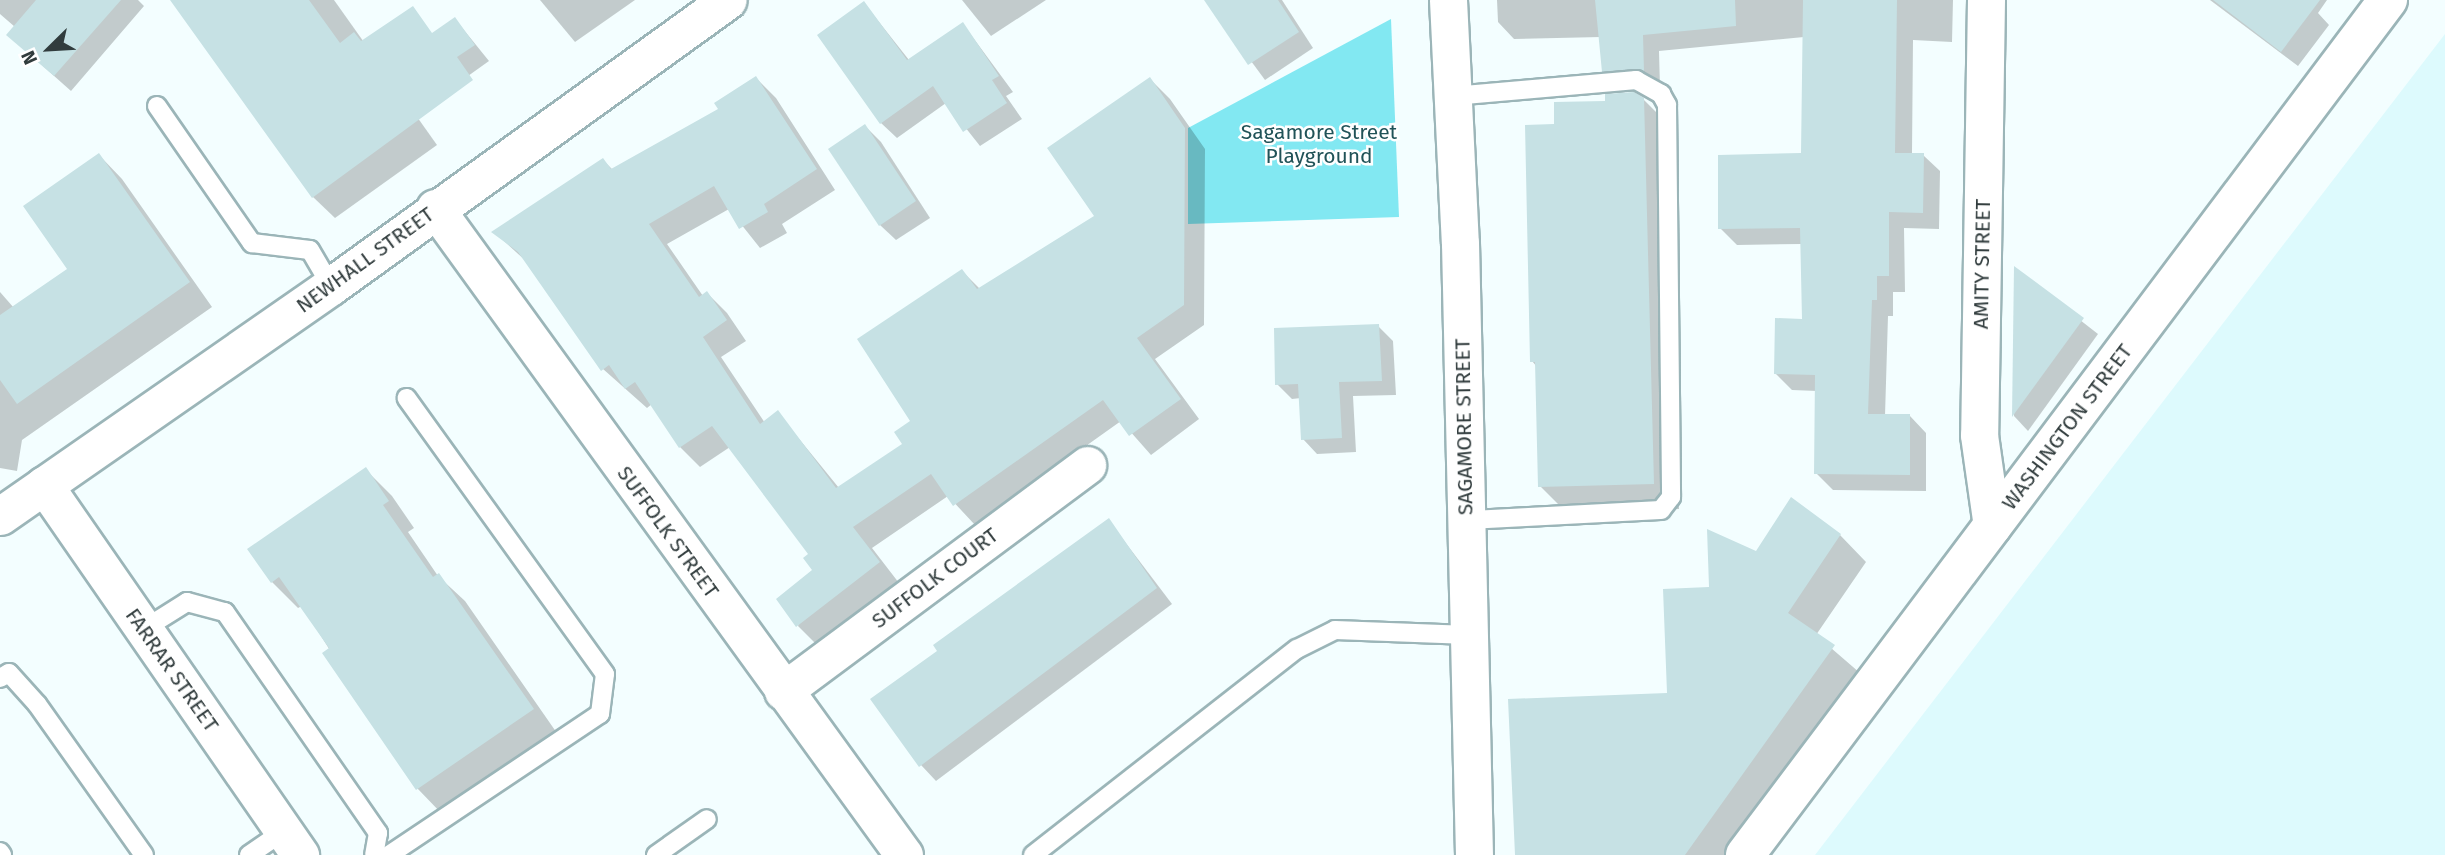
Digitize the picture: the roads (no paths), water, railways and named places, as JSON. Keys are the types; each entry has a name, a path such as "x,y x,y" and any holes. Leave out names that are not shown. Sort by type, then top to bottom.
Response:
{"main road":[{"name":"WASHINGTON STREET","path":"1745,855 2388,0"}],"street":[{"name":"NEWHALL STREET","path":"0,516 331,286 435,208 727,0"},
{"name":"SAGAMORE STREET","path":"1448,0 1467,520 1474,855"},
{"name":"AMITY STREET","path":"1986,0 1979,435 1993,526"},
{"name":"SUFFOLK STREET","path":"435,208 904,855"},
{"name":"SUFFOLK COURT","path":"783,691 1087,465"},
{"name":"FARRAR STREET","path":"44,485 292,843"}],"lane":[{"path":"1453,96 1636,80 1661,94 1667,105 1671,497 1661,510 1467,520"},
{"path":"157,106 252,243 310,250 331,286"},
{"path":"389,855 600,714 606,674 407,398"},
{"path":"144,629 187,602 225,612 378,833 374,855"},
{"path":"1033,855 1297,649 1335,631 1469,635"},
{"path":"0,678 9,673 37,704 144,855"},
{"path":"656,855 707,819"},
{"path":"249,855 292,843"}],"park label":[{"name":"Sagamore Street Playground","path":"1319,144"}]}
